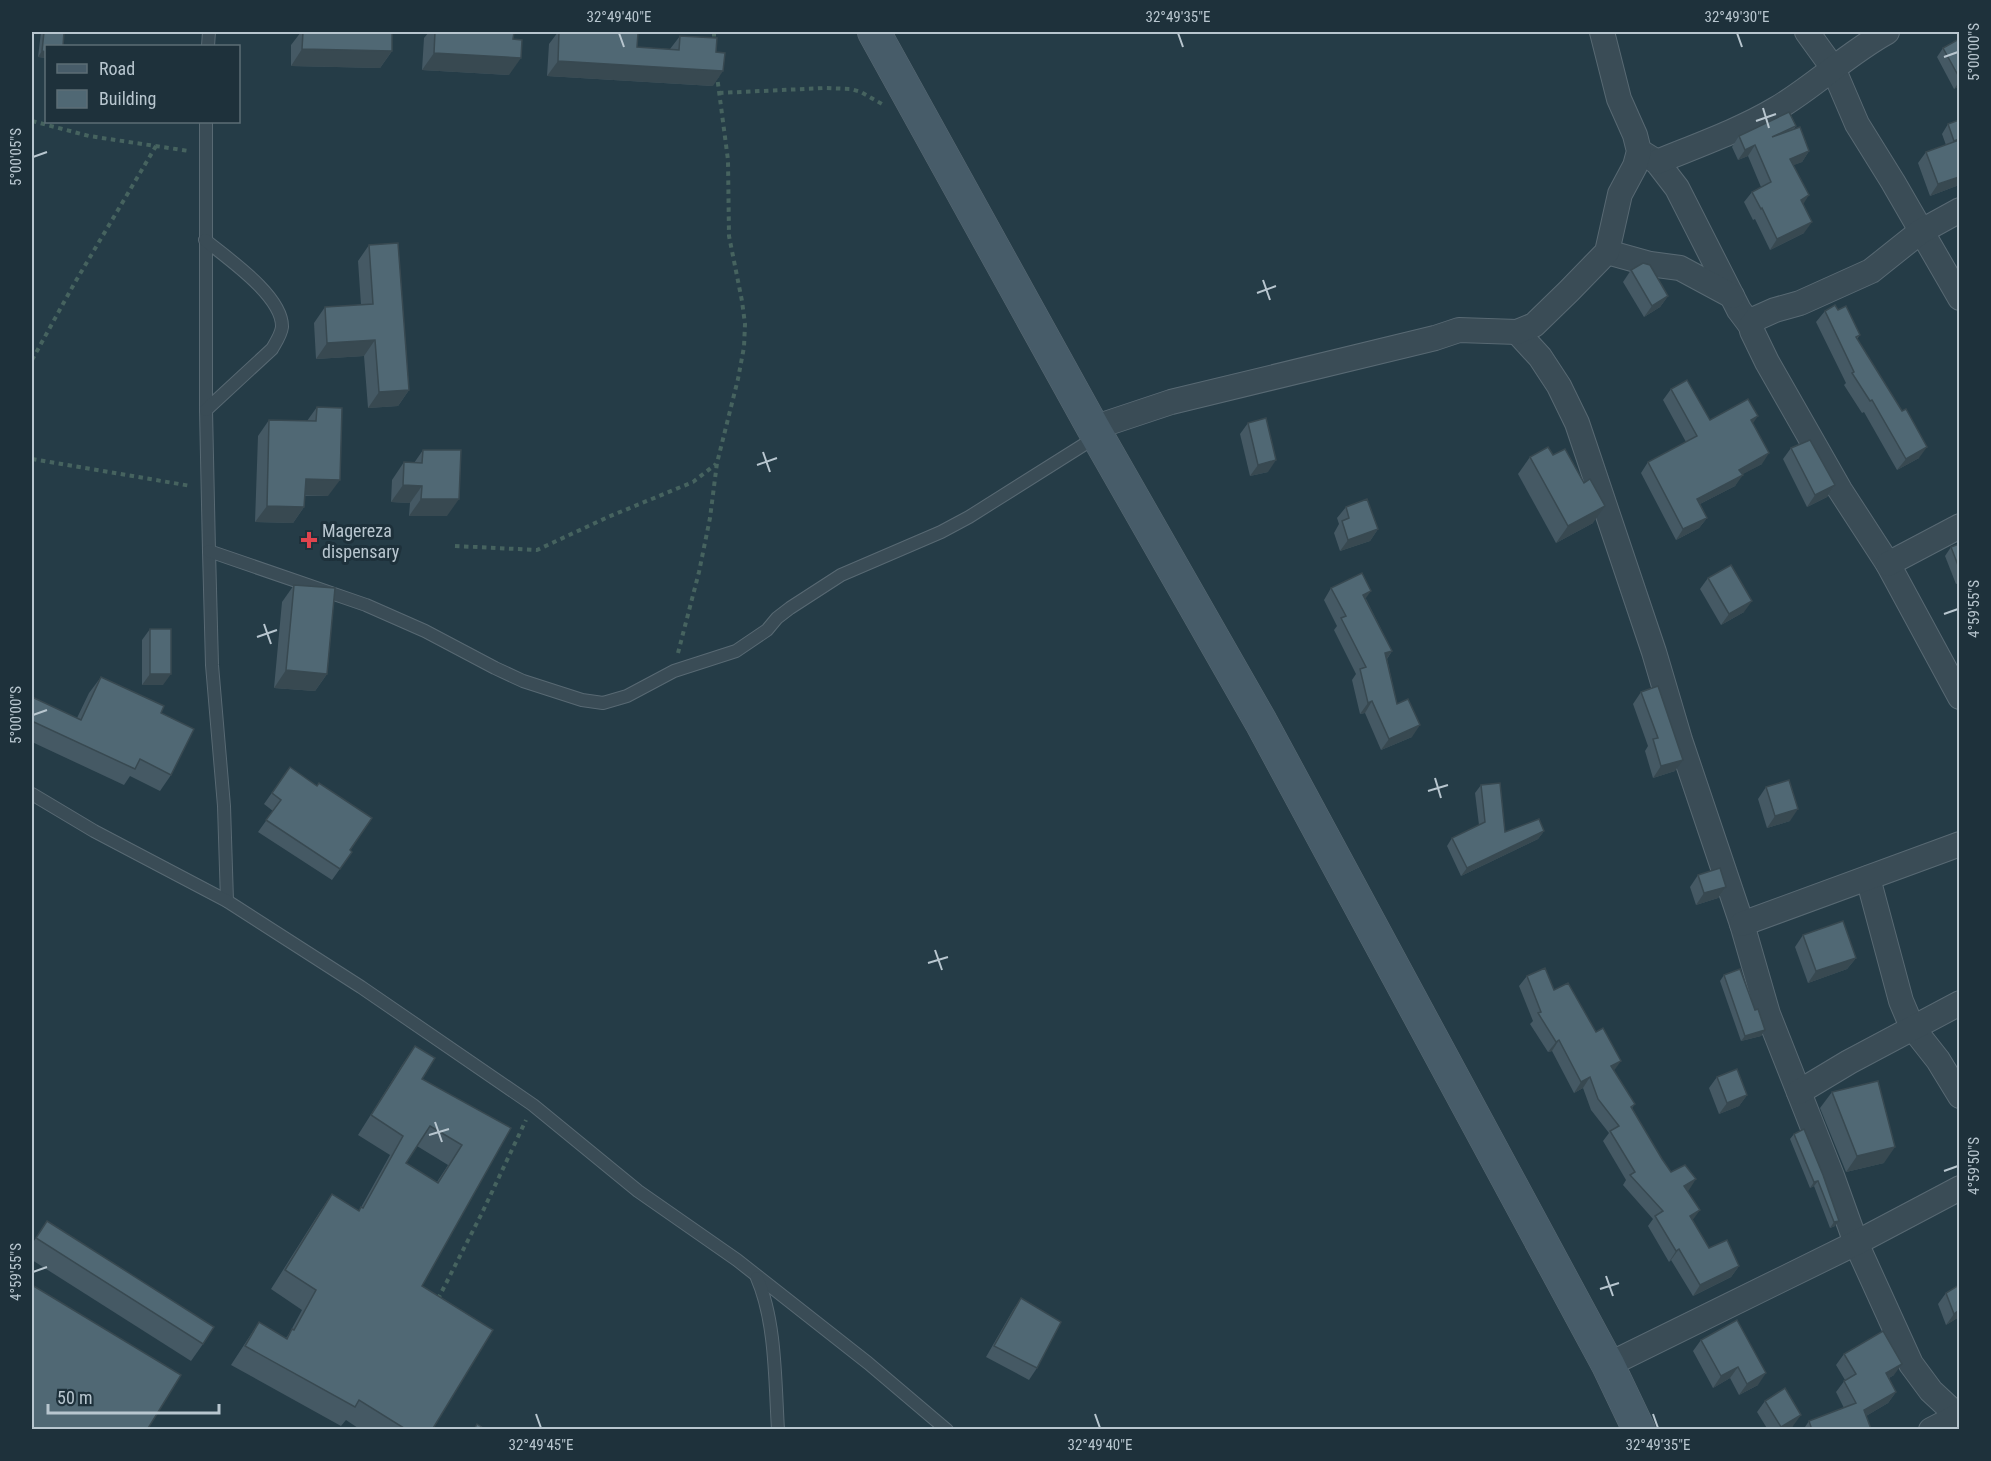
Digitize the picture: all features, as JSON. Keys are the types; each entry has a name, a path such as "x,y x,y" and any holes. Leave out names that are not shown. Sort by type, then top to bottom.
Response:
{"street":[{"path":"874,32 1095,432 1266,733 1608,1365 1639,1430"},
{"path":"1602,32 1619,99 1635,135 1648,157 1677,188 1739,310 1751,326 1767,362 1840,490 1888,564 1959,697"},
{"path":"1807,32 1833,68 1857,124 1959,298"},
{"path":"1095,432 1171,402 1435,338 1459,330 1517,332 1534,324 1607,252 1620,194 1635,166 1648,157 1775,110 1860,48 1887,32"},
{"path":"1751,326 1757,318 1800,303 1870,271 1920,232 1959,210"},
{"path":"1607,252 1650,264 1680,268 1732,296"},
{"path":"1517,332 1540,357 1559,386 1577,423 1742,924 1768,1014 1856,1243 1911,1364 1931,1391 1959,1416 1931,1430"},
{"path":"1888,564 1959,526"},
{"path":"1742,924 1959,844"},
{"path":"1868,878 1901,1001 1912,1027 1938,1060 1959,1096"},
{"path":"1799,1092 1912,1027 1959,1003"},
{"path":"1608,1365 1856,1243 1959,1188"}],"lane":[{"path":"206,123 208,551 212,665 224,806 227,901"},
{"path":"205,240 250,277 267,295 278,312 282,324 273,349 206,410"},
{"path":"208,551 366,605 425,631 504,672 554,692 595,703 615,701 674,671 746,646 768,630 777,618 790,608 841,575 969,517 1095,432"},
{"path":"32,794 94,831 227,901 361,987 533,1105 638,1191 737,1260 868,1363 947,1430"},
{"path":"755,1275 765,1295 769,1314 778,1430"}],"path":[{"path":"714,32 715,50"},
{"path":"674,671 708,529 717,464 744,347 745,324 729,236 728,160 717,71"},
{"path":"718,93 851,89 861,92 884,106"},
{"path":"32,121 89,136 205,153"},
{"path":"32,360 62,304 156,146"},
{"path":"32,459 207,489"},
{"path":"455,546 537,550 608,517 693,482 717,464"},
{"path":"436,1302 482,1213 533,1105"}],"building":[{"path":"44,32 64,32 63,45 45,45 45,52 42,51"},
{"path":"303,32 392,32 392,51 302,49"},
{"path":"435,32 514,32 513,39 522,40 521,58 434,53"},
{"path":"559,32 638,33 637,47 679,50 680,36 717,38 716,52 725,53 723,71 558,61"},
{"path":"1959,39 1959,77 1943,48"},
{"path":"1789,112 1796,126 1772,137 1800,127 1809,151 1790,159 1809,195 1801,200 1812,222 1777,239 1752,192 1771,182 1755,145 1745,150 1739,136"},
{"path":"1959,120 1959,139 1954,141 1948,124"},
{"path":"1959,140 1959,177 1938,184 1926,152"},
{"path":"398,243 409,390 379,392 375,340 327,343 325,307 373,304 369,245"},
{"path":"1643,263 1650,265 1668,296 1652,306 1631,270"},
{"path":"1835,305 1838,310 1846,306 1860,335 1856,337 1902,411 1906,409 1927,447 1906,459 1872,400 1870,401 1852,373 1854,372 1825,311"},
{"path":"1687,380 1710,420 1748,399 1758,416 1751,420 1769,453 1739,470 1743,475 1697,499 1707,518 1683,529 1648,462 1697,436 1671,389"},
{"path":"317,407 342,408 340,480 306,479 304,507 267,506 269,420 316,421"},
{"path":"1266,418 1276,460 1258,465 1248,423"},
{"path":"1810,440 1835,485 1815,495 1791,448"},
{"path":"1548,447 1553,455 1565,449 1584,483 1590,479 1605,506 1568,526 1530,457"},
{"path":"423,450 461,450 459,499 421,499 422,486 403,485 404,462 422,463"},
{"path":"1367,499 1378,529 1348,540 1342,521 1349,518 1346,507"},
{"path":"1959,544 1959,568 1951,547"},
{"path":"1731,565 1752,601 1729,614 1708,578"},
{"path":"1362,573 1371,591 1363,595 1392,651 1385,653 1397,704 1408,699 1420,725 1389,739 1372,701 1368,703 1360,669 1366,667 1341,618 1346,616 1331,588"},
{"path":"294,585 335,588 327,674 286,670"},
{"path":"150,629 171,629 171,674 150,674"},
{"path":"101,677 164,706 161,713 194,729 171,775 140,759 135,769 34,722 32,727 32,697 81,720"},
{"path":"1658,686 1683,760 1661,766 1653,739 1658,738 1641,692"},
{"path":"290,767 317,786 319,783 372,818 340,869 266,820 281,800 272,793"},
{"path":"1789,780 1798,809 1775,816 1766,787"},
{"path":"1500,783 1505,832 1539,819 1544,831 1467,868 1452,838 1485,822 1481,785"},
{"path":"1720,868 1726,887 1704,893 1698,875"},
{"path":"1843,921 1856,958 1816,971 1803,935"},
{"path":"1545,968 1554,990 1568,983 1596,1032 1603,1028 1621,1061 1611,1066 1635,1104 1631,1107 1662,1159 1671,1172 1685,1165 1696,1179 1684,1186 1700,1210 1690,1216 1709,1248 1727,1240 1739,1266 1700,1285 1679,1249 1676,1251 1655,1216 1663,1211 1630,1175 1635,1172 1610,1131 1619,1126 1598,1099 1590,1077 1581,1082 1559,1040 1556,1042 1538,1013 1541,1012 1527,976"},
{"path":"1740,969 1765,1030 1745,1036 1724,975"},
{"path":"415,1046 435,1058 422,1079 511,1128 422,1286 493,1330 432,1430 407,1430 359,1400 355,1407 245,1346 259,1322 287,1339 292,1329 294,1330 316,1290 285,1270 332,1194 359,1211 361,1207 363,1208 403,1136 371,1115","holes":["430,1126 462,1145 438,1183 406,1163"]},
{"path":"1737,1069 1747,1095 1727,1103 1717,1077"},
{"path":"1878,1081 1895,1147 1857,1156 1832,1092"},
{"path":"1804,1129 1839,1221 1834,1222 1818,1181 1814,1182 1794,1134"},
{"path":"47,1221 214,1327 203,1344 36,1238"},
{"path":"32,1285 181,1375 147,1430 32,1430"},
{"path":"1959,1285 1959,1310 1954,1314 1946,1293"},
{"path":"1021,1298 1061,1322 1037,1368 994,1346"},
{"path":"1737,1320 1766,1373 1747,1384 1738,1367 1721,1376 1701,1340"},
{"path":"1883,1331 1902,1364 1886,1373 1896,1392 1864,1410 1871,1429 1812,1430 1809,1421 1856,1403 1844,1381 1856,1374 1844,1354"},
{"path":"1785,1388 1801,1415 1781,1427 1765,1401"},
{"path":"477,1424 486,1430 474,1430"}],"place":[{"name":"Magereza dispensary","path":"309,540"}]}
